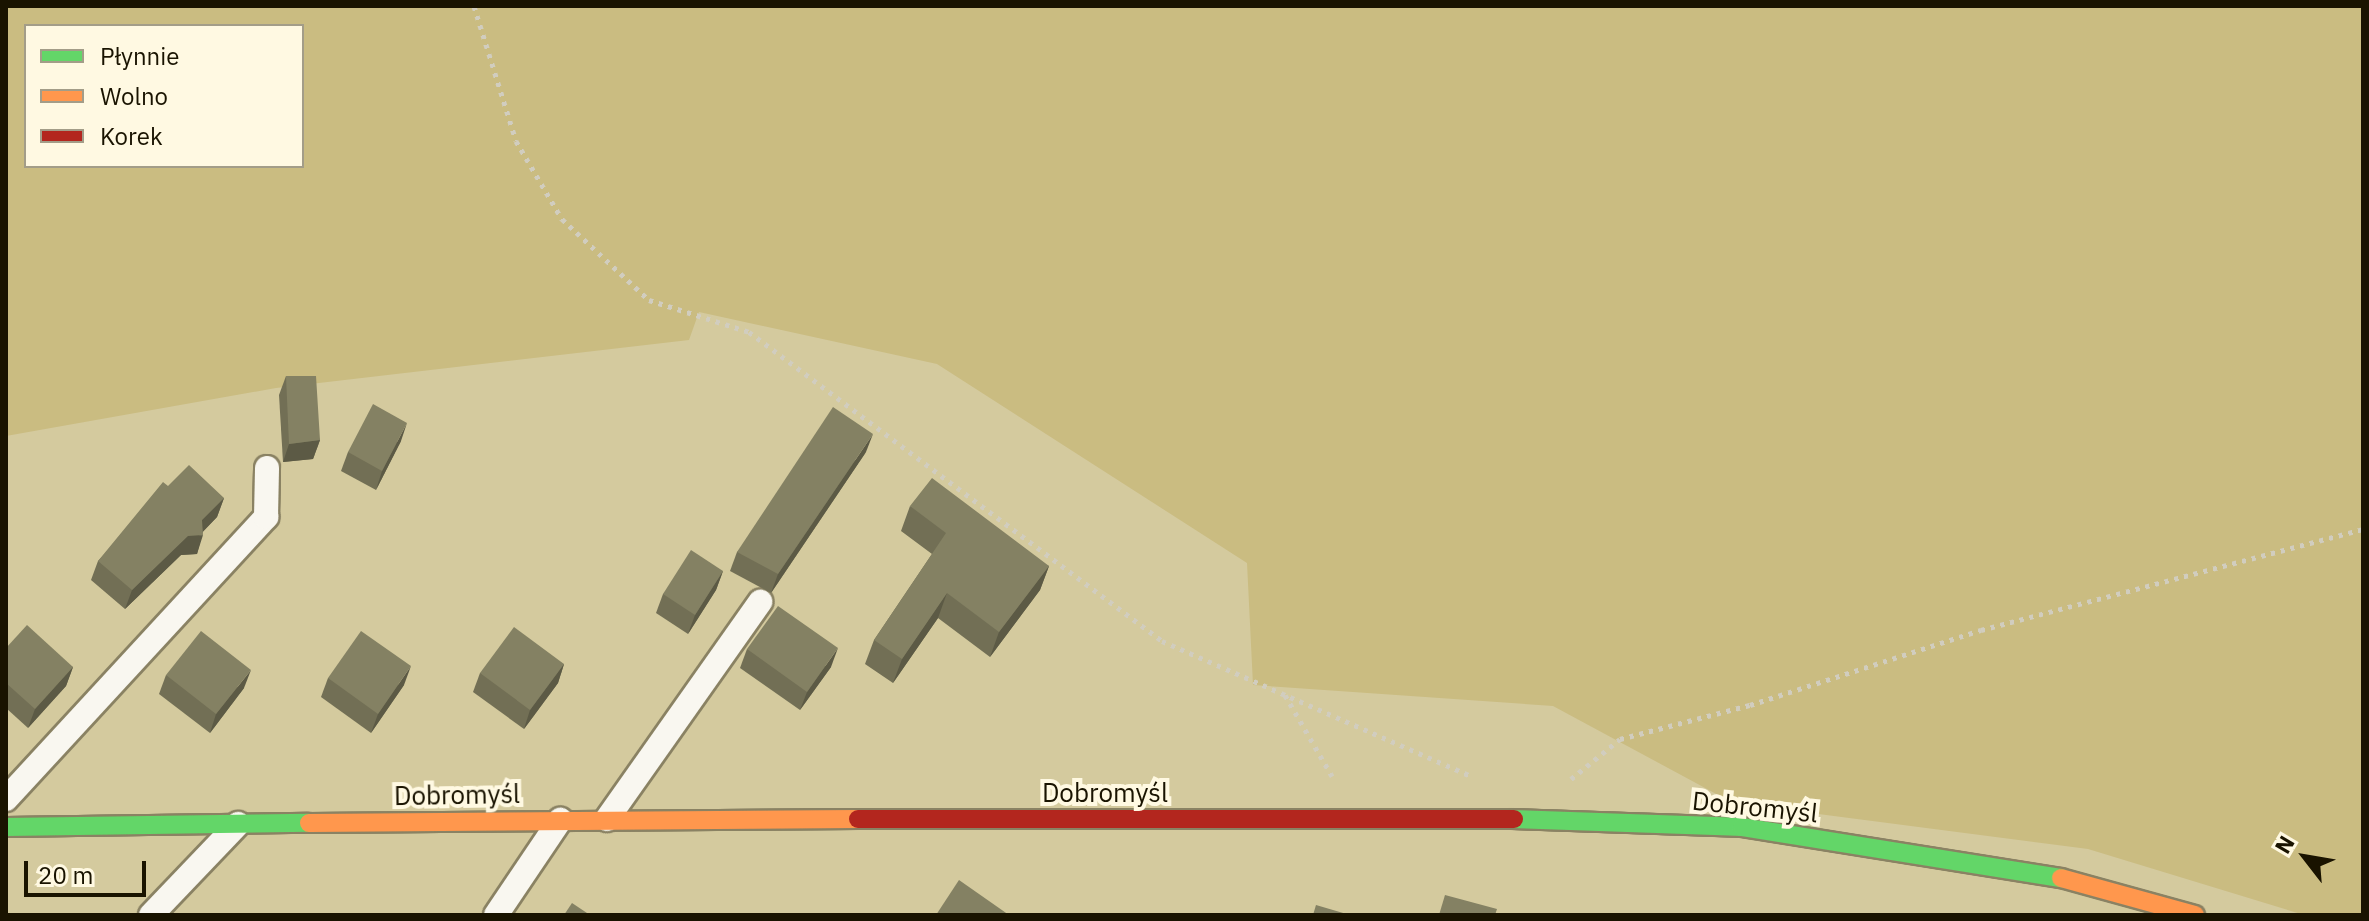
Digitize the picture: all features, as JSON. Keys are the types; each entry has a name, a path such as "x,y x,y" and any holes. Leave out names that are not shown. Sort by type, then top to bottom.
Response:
{"street":[{"name":"Dobromyśl","path":"6,827 607,819 1523,819 1742,827 2068,879 2195,915"}],"lane":[{"path":"6,799 266,517 267,468"},
{"path":"607,819 760,602"},
{"path":"496,915 560,820"},
{"path":"151,915 238,824"}],"path":[{"path":"474,6 516,141 562,219 613,271 649,300 749,332 1162,641 1442,760 1481,782"},
{"path":"1523,819 1620,739 1750,705 1981,630 2363,529"},
{"path":"1284,694 1331,771 1345,819"}],"shaded area":[{"path":"6,6 2363,6 2363,915 2304,915 2088,849 1733,803 1553,706 1253,685 1247,563 937,364 699,312 689,340 276,388 6,436"}],"building":[{"path":"286,376 316,376 320,440 289,444"},
{"path":"373,404 407,423 382,471 348,452"},
{"path":"833,407 873,434 778,574 737,552"},
{"path":"189,465 224,498 202,520 203,535 188,536 132,590 98,561 163,482 168,486"},
{"path":"932,478 1049,566 999,632 947,593 902,659 874,640 946,533 910,506"},
{"path":"691,550 723,571 695,615 663,594"},
{"path":"778,606 838,648 807,692 747,649"},
{"path":"27,625 73,667 35,709 6,683 6,648"},
{"path":"514,627 564,664 530,710 480,673"},
{"path":"201,631 251,670 216,714 166,675"},
{"path":"361,631 411,666 378,714 328,678"},
{"path":"959,880 1009,915 936,915"},
{"path":"1445,895 1497,909 1495,915 1439,915"},
{"path":"572,903 590,915 564,915"},
{"path":"1316,905 1350,915 1313,915"}],"traffic: fast":[{"path":"1514,819 1742,827 2061,878"},
{"path":"6,827 309,823"}],"traffic: slow":[{"path":"309,823 858,819"},
{"path":"2061,878 2195,915"}],"traffic: jam":[{"path":"858,819 1514,819"}]}
